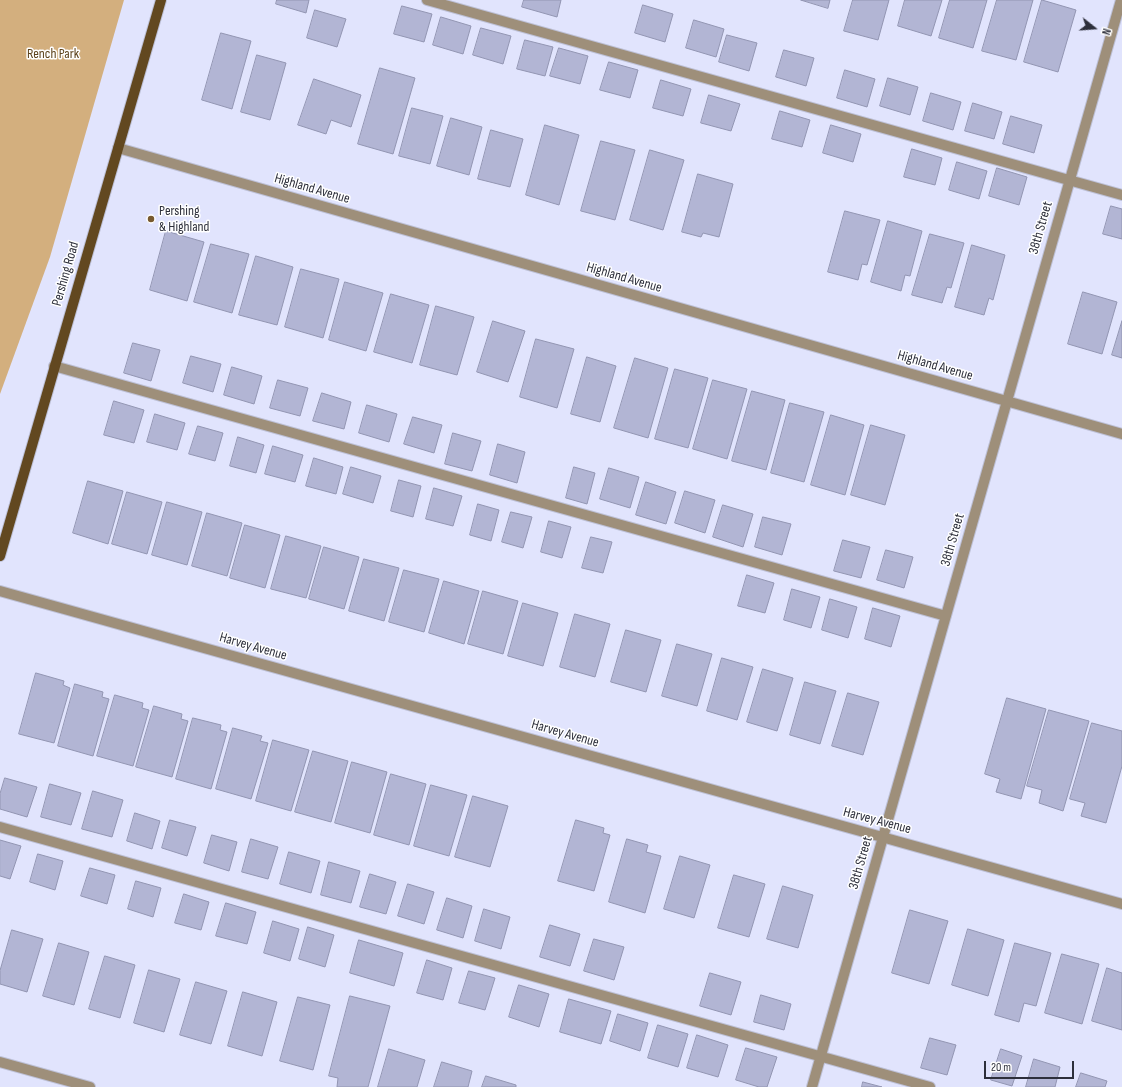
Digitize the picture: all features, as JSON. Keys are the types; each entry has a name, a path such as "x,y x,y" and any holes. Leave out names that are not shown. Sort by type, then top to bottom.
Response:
{"main road":[{"name":"Pershing Road","path":"0,556 160,0"}],"street":[{"path":"427,0 1122,195"},
{"name":"38th Street","path":"812,1087 1007,402 1068,180 1121,0"},
{"name":"Highland Avenue","path":"118,148 1122,434"},
{"path":"54,366 946,616"},
{"name":"Harvey Avenue","path":"0,591 1122,904"},
{"path":"0,827 930,1087"},
{"path":"0,1062 90,1087"}],"green space":[{"name":"Rench Park","path":"0,0 124,0 50,257 0,394"}],"building":[{"path":"277,0 309,0 306,13 276,4"},
{"path":"524,0 561,0 557,17 522,7"},
{"path":"801,0 830,0 828,8"},
{"path":"853,0 889,0 878,40 844,31"},
{"path":"905,0 942,0 931,36 898,26"},
{"path":"950,0 987,0 973,48 939,38"},
{"path":"997,0 1033,0 1016,60 982,51"},
{"path":"1042,0 1076,10 1058,72 1024,62"},
{"path":"643,5 673,14 665,42 635,33"},
{"path":"402,6 432,14 424,42 394,34"},
{"path":"315,10 346,19 337,47 307,38"},
{"path":"441,17 471,26 463,54 433,45"},
{"path":"694,20 724,29 716,57 686,48"},
{"path":"481,28 511,36 503,64 473,55"},
{"path":"221,33 251,41 232,109 202,100"},
{"path":"727,35 757,43 749,71 719,62"},
{"path":"525,40 553,47 545,76 517,69"},
{"path":"559,48 588,56 580,84 550,76"},
{"path":"784,50 814,58 806,86 776,77"},
{"path":"257,55 286,63 270,120 241,112"},
{"path":"609,62 638,70 630,98 600,90"},
{"path":"380,68 415,78 393,154 358,144"},
{"path":"845,70 875,79 867,107 837,98"},
{"path":"888,78 918,87 910,115 880,106"},
{"path":"314,79 361,95 351,127 331,120 326,134 298,125"},
{"path":"661,80 691,89 683,116 653,108"},
{"path":"931,93 961,102 953,130 923,121"},
{"path":"709,95 740,104 731,131 701,123"},
{"path":"973,103 1002,112 994,139 965,131"},
{"path":"412,108 443,116 430,164 399,156"},
{"path":"780,111 810,120 802,147 772,139"},
{"path":"1011,116 1042,125 1034,153 1003,144"},
{"path":"451,118 482,127 469,175 437,166"},
{"path":"545,125 579,135 559,205 526,195"},
{"path":"831,125 861,134 853,162 823,153"},
{"path":"491,130 523,139 510,187 478,179"},
{"path":"601,141 635,150 615,220 581,211"},
{"path":"912,149 942,158 935,185 904,177"},
{"path":"650,150 684,160 663,230 630,220"},
{"path":"957,162 987,171 979,199 949,190"},
{"path":"997,168 1027,177 1019,205 989,196"},
{"path":"698,174 733,184 719,237 703,233 701,237 682,232"},
{"path":"1111,206 1122,209 1122,239 1103,234"},
{"path":"845,211 880,220 867,265 862,264 858,280 828,272"},
{"path":"888,221 922,231 910,276 905,275 901,291 871,282"},
{"path":"166,231 204,242 187,301 150,290"},
{"path":"930,234 964,243 951,288 947,287 942,303 912,295"},
{"path":"211,244 249,254 232,313 194,302"},
{"path":"972,245 1005,255 993,300 989,298 984,315 955,307"},
{"path":"256,256 293,267 277,325 239,315"},
{"path":"301,269 339,279 323,338 285,327"},
{"path":"345,282 383,293 366,351 329,340"},
{"path":"1083,292 1117,302 1102,354 1068,344"},
{"path":"391,294 429,305 412,363 374,352"},
{"path":"436,306 474,317 457,375 420,365"},
{"path":"493,321 525,331 508,382 477,372"},
{"path":"1122,321 1122,358 1112,355"},
{"path":"536,339 574,349 557,408 520,397"},
{"path":"133,343 160,350 151,381 124,373"},
{"path":"191,356 221,364 213,392 183,383"},
{"path":"587,357 616,366 600,422 571,414"},
{"path":"635,358 668,368 648,438 614,428"},
{"path":"232,367 262,376 254,404 224,395"},
{"path":"675,369 708,378 688,448 655,439"},
{"path":"278,380 308,388 300,416 270,408"},
{"path":"713,380 747,389 727,459 693,449"},
{"path":"752,391 785,400 766,470 732,461"},
{"path":"322,393 351,402 344,429 313,421"},
{"path":"114,401 144,410 134,443 104,435"},
{"path":"790,403 824,412 804,482 771,473"},
{"path":"367,405 397,414 389,442 359,433"},
{"path":"155,414 185,423 177,450 147,442"},
{"path":"831,415 864,425 845,495 811,485"},
{"path":"413,417 442,425 434,453 404,444"},
{"path":"871,425 905,435 885,505 851,495"},
{"path":"198,426 223,433 215,461 189,454"},
{"path":"453,433 481,441 472,471 445,464"},
{"path":"238,437 264,445 256,473 230,466"},
{"path":"498,444 525,452 517,483 490,475"},
{"path":"273,446 303,455 295,482 265,474"},
{"path":"314,458 343,467 336,494 306,486"},
{"path":"351,467 381,476 373,503 343,494"},
{"path":"574,467 595,473 587,504 566,498"},
{"path":"609,468 639,477 630,508 600,499"},
{"path":"399,480 421,486 413,517 391,511"},
{"path":"88,481 123,491 108,544 73,533"},
{"path":"646,482 676,492 666,524 636,515"},
{"path":"434,488 462,496 453,526 426,519"},
{"path":"685,491 715,500 705,533 675,523"},
{"path":"127,492 162,502 147,554 112,544"},
{"path":"167,502 202,512 187,565 152,555"},
{"path":"478,504 499,510 491,541 470,535"},
{"path":"723,505 753,514 743,547 713,537"},
{"path":"511,512 532,517 523,548 502,542"},
{"path":"207,513 242,523 227,576 192,566"},
{"path":"763,517 791,524 782,555 755,547"},
{"path":"549,521 571,527 562,558 541,552"},
{"path":"245,525 280,535 265,588 230,578"},
{"path":"286,536 321,546 306,598 271,589"},
{"path":"591,537 612,542 603,573 582,568"},
{"path":"843,540 870,547 861,578 834,571"},
{"path":"324,547 359,557 344,609 309,599"},
{"path":"886,550 913,557 904,588 877,580"},
{"path":"364,559 399,568 384,621 349,611"},
{"path":"404,570 439,579 424,632 389,622"},
{"path":"747,575 774,583 765,613 738,606"},
{"path":"444,581 479,591 464,644 429,633"},
{"path":"792,589 820,597 811,628 784,620"},
{"path":"483,591 518,601 503,654 468,644"},
{"path":"830,599 857,607 848,638 822,630"},
{"path":"523,603 558,613 543,666 508,656"},
{"path":"873,608 900,616 891,647 865,639"},
{"path":"575,614 610,624 595,677 560,667"},
{"path":"626,630 661,640 646,692 611,682"},
{"path":"677,644 712,654 697,706 662,696"},
{"path":"722,658 753,667 737,720 707,711"},
{"path":"763,669 793,678 777,731 747,722"},
{"path":"36,673 64,681 63,685 70,688 54,743 19,734"},
{"path":"805,682 836,691 820,744 790,735"},
{"path":"75,684 103,692 102,697 109,699 93,756 58,746"},
{"path":"848,693 879,702 863,755 832,746"},
{"path":"115,695 143,703 142,708 149,710 133,766 97,756"},
{"path":"1007,698 1046,709 1021,799 996,792 1000,779 985,774"},
{"path":"154,706 182,714 181,719 188,721 172,777 136,767"},
{"path":"1049,710 1089,721 1063,811 1039,803 1042,790 1027,786"},
{"path":"193,718 221,725 220,730 227,732 211,789 176,779"},
{"path":"1092,723 1122,731 1122,766 1106,823 1081,816 1085,803 1070,799"},
{"path":"233,728 262,736 260,741 268,743 251,799 216,789"},
{"path":"273,740 309,750 291,811 256,801"},
{"path":"313,751 348,761 331,822 295,812"},
{"path":"352,762 387,772 370,833 335,823"},
{"path":"391,774 426,784 409,845 374,835"},
{"path":"5,778 37,787 27,817 0,809 0,794"},
{"path":"50,784 81,793 71,825 41,817"},
{"path":"431,785 467,795 449,856 414,846"},
{"path":"93,791 123,800 112,837 82,829"},
{"path":"473,796 508,806 490,867 455,857"},
{"path":"135,813 160,821 152,849 127,841"},
{"path":"170,820 196,827 187,856 162,848"},
{"path":"576,820 604,828 603,833 610,835 594,891 558,881"},
{"path":"212,835 237,842 229,871 204,863"},
{"path":"251,839 278,847 268,879 242,872"},
{"path":"627,839 648,845 646,852 661,856 645,913 609,902"},
{"path":"0,840 21,846 10,879 0,876"},
{"path":"289,852 320,861 311,893 280,884"},
{"path":"38,854 63,861 55,890 30,882"},
{"path":"680,856 710,865 694,918 664,909"},
{"path":"329,862 360,871 351,903 321,895"},
{"path":"90,868 115,875 107,904 81,896"},
{"path":"370,874 396,882 386,914 360,907"},
{"path":"734,875 765,884 749,937 718,928"},
{"path":"136,881 161,888 153,917 128,909"},
{"path":"408,884 434,892 424,924 398,916"},
{"path":"783,886 813,895 798,948 767,939"},
{"path":"184,894 209,902 201,930 175,923"},
{"path":"447,898 472,906 463,938 437,930"},
{"path":"226,903 256,912 247,944 216,936"},
{"path":"484,909 510,917 501,949 475,941"},
{"path":"910,910 948,921 929,984 892,973"},
{"path":"273,921 299,929 290,961 264,953"},
{"path":"550,925 580,934 570,966 540,957"},
{"path":"308,927 334,935 325,967 299,959"},
{"path":"968,929 1004,940 988,996 952,985"},
{"path":"12,930 43,939 27,992 0,984 0,971"},
{"path":"594,939 624,947 614,980 584,971"},
{"path":"359,940 403,953 394,986 350,973"},
{"path":"59,943 89,952 74,1005 43,996"},
{"path":"1015,943 1051,953 1036,1006 1024,1003 1019,1022 995,1015"},
{"path":"1062,954 1099,964 1082,1024 1045,1013"},
{"path":"105,956 135,965 120,1018 89,1009"},
{"path":"427,960 452,968 443,1000 417,993"},
{"path":"1107,968 1122,973 1122,1030 1092,1021"},
{"path":"149,970 180,979 164,1032 134,1023"},
{"path":"469,971 495,978 485,1010 459,1003"},
{"path":"710,973 741,982 731,1015 700,1006"},
{"path":"196,982 227,991 211,1044 180,1035"},
{"path":"519,985 549,994 539,1027 509,1017"},
{"path":"243,992 277,1002 262,1056 228,1046"},
{"path":"761,995 791,1004 784,1030 754,1022"},
{"path":"350,996 390,1006 368,1087 337,1087 338,1078 329,1076"},
{"path":"298,997 330,1005 313,1070 280,1061"},
{"path":"569,999 611,1011 601,1044 560,1032"},
{"path":"618,1014 648,1023 640,1051 610,1041"},
{"path":"658,1025 688,1034 678,1067 648,1058"},
{"path":"697,1035 728,1045 718,1077 687,1068"},
{"path":"930,1038 956,1045 947,1075 921,1068"},
{"path":"746,1048 777,1057 767,1087 759,1087 736,1080"},
{"path":"389,1049 425,1060 417,1087 378,1087"},
{"path":"1001,1049 1022,1056 1012,1086 991,1080"},
{"path":"1034,1059 1060,1067 1055,1087 1026,1087"},
{"path":"442,1062 472,1071 468,1087 434,1087"},
{"path":"1081,1073 1107,1081 1105,1087 1076,1087"},
{"path":"486,1076 516,1085 516,1087 482,1087"},
{"path":"863,1082 882,1087 862,1087"}],"place":[{"name":"Pershing & Highland","path":"151,219"}]}
